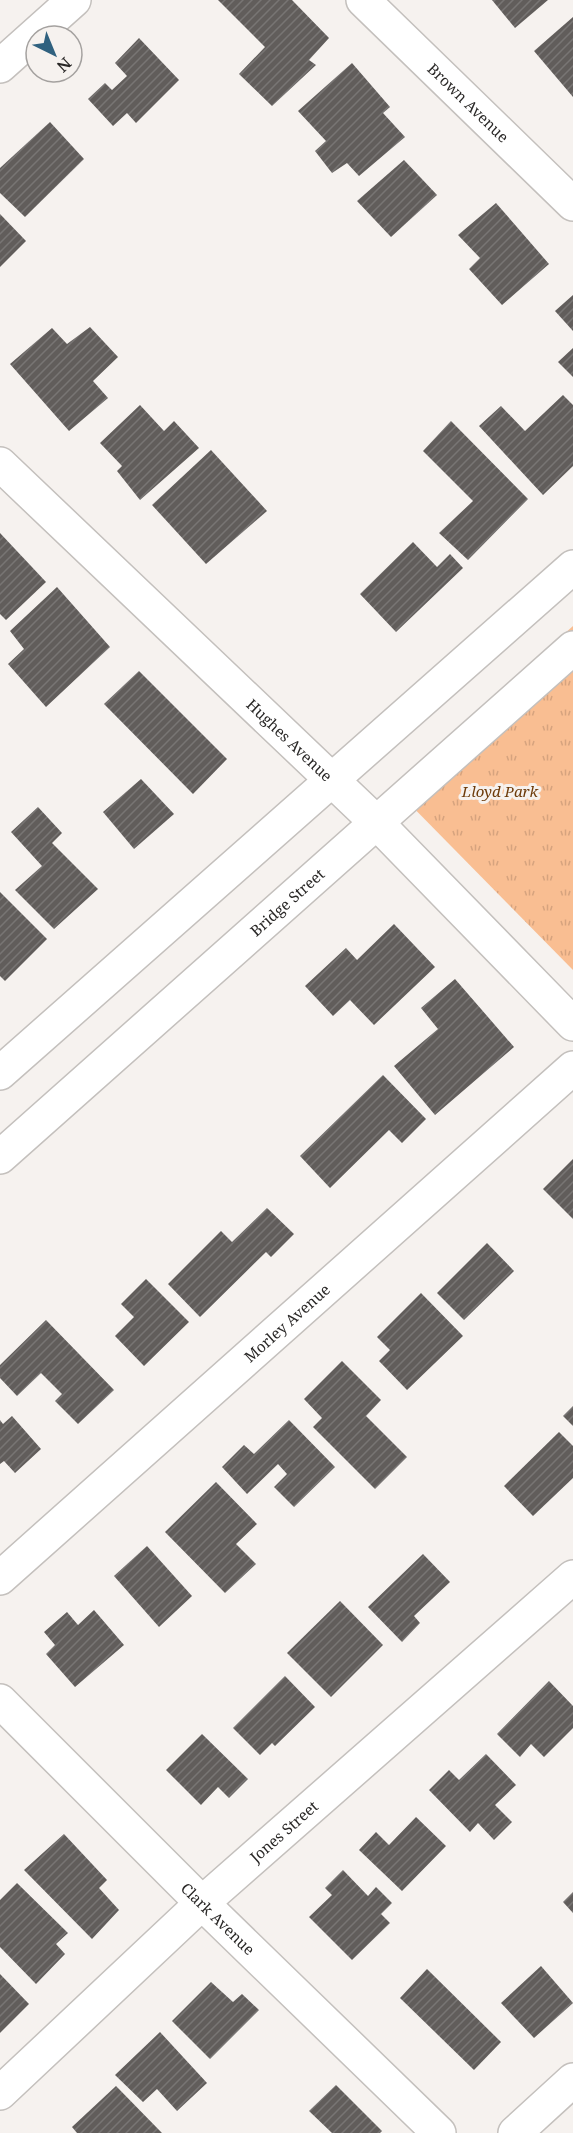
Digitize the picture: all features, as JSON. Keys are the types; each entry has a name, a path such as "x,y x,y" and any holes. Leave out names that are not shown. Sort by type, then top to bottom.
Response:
{"street":[{"path":"0,66 74,0"},
{"name":"Brown Avenue","path":"363,0 573,204"},
{"name":"Hughes Avenue","path":"0,464 293,741 573,1024"},
{"path":"1,1071 572,571"},
{"name":"Bridge Street","path":"0,1156 573,648"},
{"name":"Morley Avenue","path":"0,1578 573,1068"},
{"name":"Jones Street","path":"0,2093 202,1903 573,1577"},
{"name":"Clark Avenue","path":"0,1701 202,1903 439,2133"},
{"path":"515,2133 573,2080"}],"green space":[{"name":"Lloyd Park","path":"573,626 573,970 393,787"}],"building":[{"path":"218,0 292,0 329,38 309,60 316,65 272,106 239,74 265,47"},
{"path":"492,0 548,0 515,28"},
{"path":"573,17 573,97 534,51"},
{"path":"139,38 179,80 136,123 127,113 113,126 88,99 105,83 112,90 127,76 115,63"},
{"path":"352,63 390,107 383,113 405,137 359,176 347,163 332,173 315,151 326,141 298,111"},
{"path":"50,122 84,159 25,217 0,193 0,168"},
{"path":"404,160 437,195 391,237 357,201"},
{"path":"496,203 549,264 502,305 469,269 480,258 458,235"},
{"path":"0,214 26,241 0,267"},
{"path":"573,295 573,331 555,311"},
{"path":"90,327 118,357 93,381 108,398 69,431 10,364 52,328 67,344"},
{"path":"573,348 573,377 558,362"},
{"path":"563,395 573,405 573,466 543,495 479,426 501,406 525,431"},
{"path":"140,405 164,431 174,421 199,448 140,500 117,471 122,466 100,443"},
{"path":"451,421 528,499 468,560 439,533 473,501 423,451"},
{"path":"211,450 267,511 206,564 152,505"},
{"path":"0,533 46,582 6,620 0,614"},
{"path":"413,542 437,567 450,554 463,568 396,632 360,594"},
{"path":"57,587 110,647 46,707 8,664 24,649 10,631"},
{"path":"139,671 227,759 193,794 104,704"},
{"path":"141,779 174,814 134,849 103,812"},
{"path":"38,807 62,833 52,843 98,889 54,929 15,890 42,866 11,832"},
{"path":"0,892 47,939 5,981 0,976"},
{"path":"394,924 435,967 374,1025 350,1000 333,1016 305,986 346,948 357,960"},
{"path":"455,979 514,1047 435,1115 394,1066 438,1029 421,1008"},
{"path":"383,1075 426,1119 402,1143 389,1130 330,1188 300,1156"},
{"path":"573,1159 573,1219 543,1189"},
{"path":"267,1208 294,1234 271,1257 266,1252 200,1317 168,1284 221,1231 232,1242"},
{"path":"487,1243 514,1271 464,1320 437,1293"},
{"path":"146,1279 189,1322 144,1366 115,1336 134,1317 121,1304"},
{"path":"421,1293 463,1336 407,1390 379,1361 390,1350 377,1337"},
{"path":"46,1320 114,1390 78,1424 55,1401 62,1394 41,1373 17,1396 0,1378 0,1365"},
{"path":"342,1361 381,1400 366,1416 407,1457 375,1489 313,1427 322,1418 304,1399"},
{"path":"573,1406 573,1426 563,1416"},
{"path":"12,1416 41,1449 15,1473 4,1461 0,1464 0,1420 3,1424"},
{"path":"289,1420 335,1467 294,1507 274,1487 287,1474 278,1464 247,1494 222,1467 244,1445 254,1454"},
{"path":"559,1432 573,1446 573,1478 533,1516 504,1486"},
{"path":"216,1482 257,1524 236,1544 256,1564 225,1593 165,1532"},
{"path":"147,1546 192,1596 159,1627 114,1576"},
{"path":"423,1554 450,1582 414,1616 420,1623 402,1642 368,1607"},
{"path":"340,1601 383,1645 331,1697 287,1653"},
{"path":"94,1610 124,1645 75,1687 46,1654 55,1645 44,1632 67,1612 78,1625"},
{"path":"285,1676 315,1707 275,1746 272,1743 260,1755 233,1728"},
{"path":"549,1681 573,1706 573,1728 544,1757 531,1744 520,1757 497,1734"},
{"path":"202,1734 248,1779 229,1798 218,1787 201,1805 166,1770"},
{"path":"486,1754 516,1785 495,1805 512,1822 494,1840 478,1823 470,1832 429,1790 449,1770 459,1780"},
{"path":"416,1817 446,1846 402,1891 359,1850 376,1832 389,1845"},
{"path":"64,1834 107,1880 99,1888 119,1910 92,1939 24,1870"},
{"path":"343,1870 368,1896 376,1887 392,1903 381,1914 390,1923 352,1960 309,1917 332,1895 325,1888"},
{"path":"17,1883 68,1933 56,1944 65,1954 36,1984 0,1947 0,1900"},
{"path":"573,1892 573,1913 563,1902"},
{"path":"541,1966 573,2003 534,2038 501,2003"},
{"path":"427,1969 501,2042 474,2070 400,1998"},
{"path":"0,1974 29,2004 0,2033"},
{"path":"211,1982 233,2002 242,1994 259,2010 210,2059 172,2021"},
{"path":"160,2032 207,2083 177,2111 157,2089 143,2102 115,2075"},
{"path":"336,2085 382,2131 380,2133 332,2133 309,2111"},
{"path":"116,2086 162,2133 77,2133 72,2127"}]}
